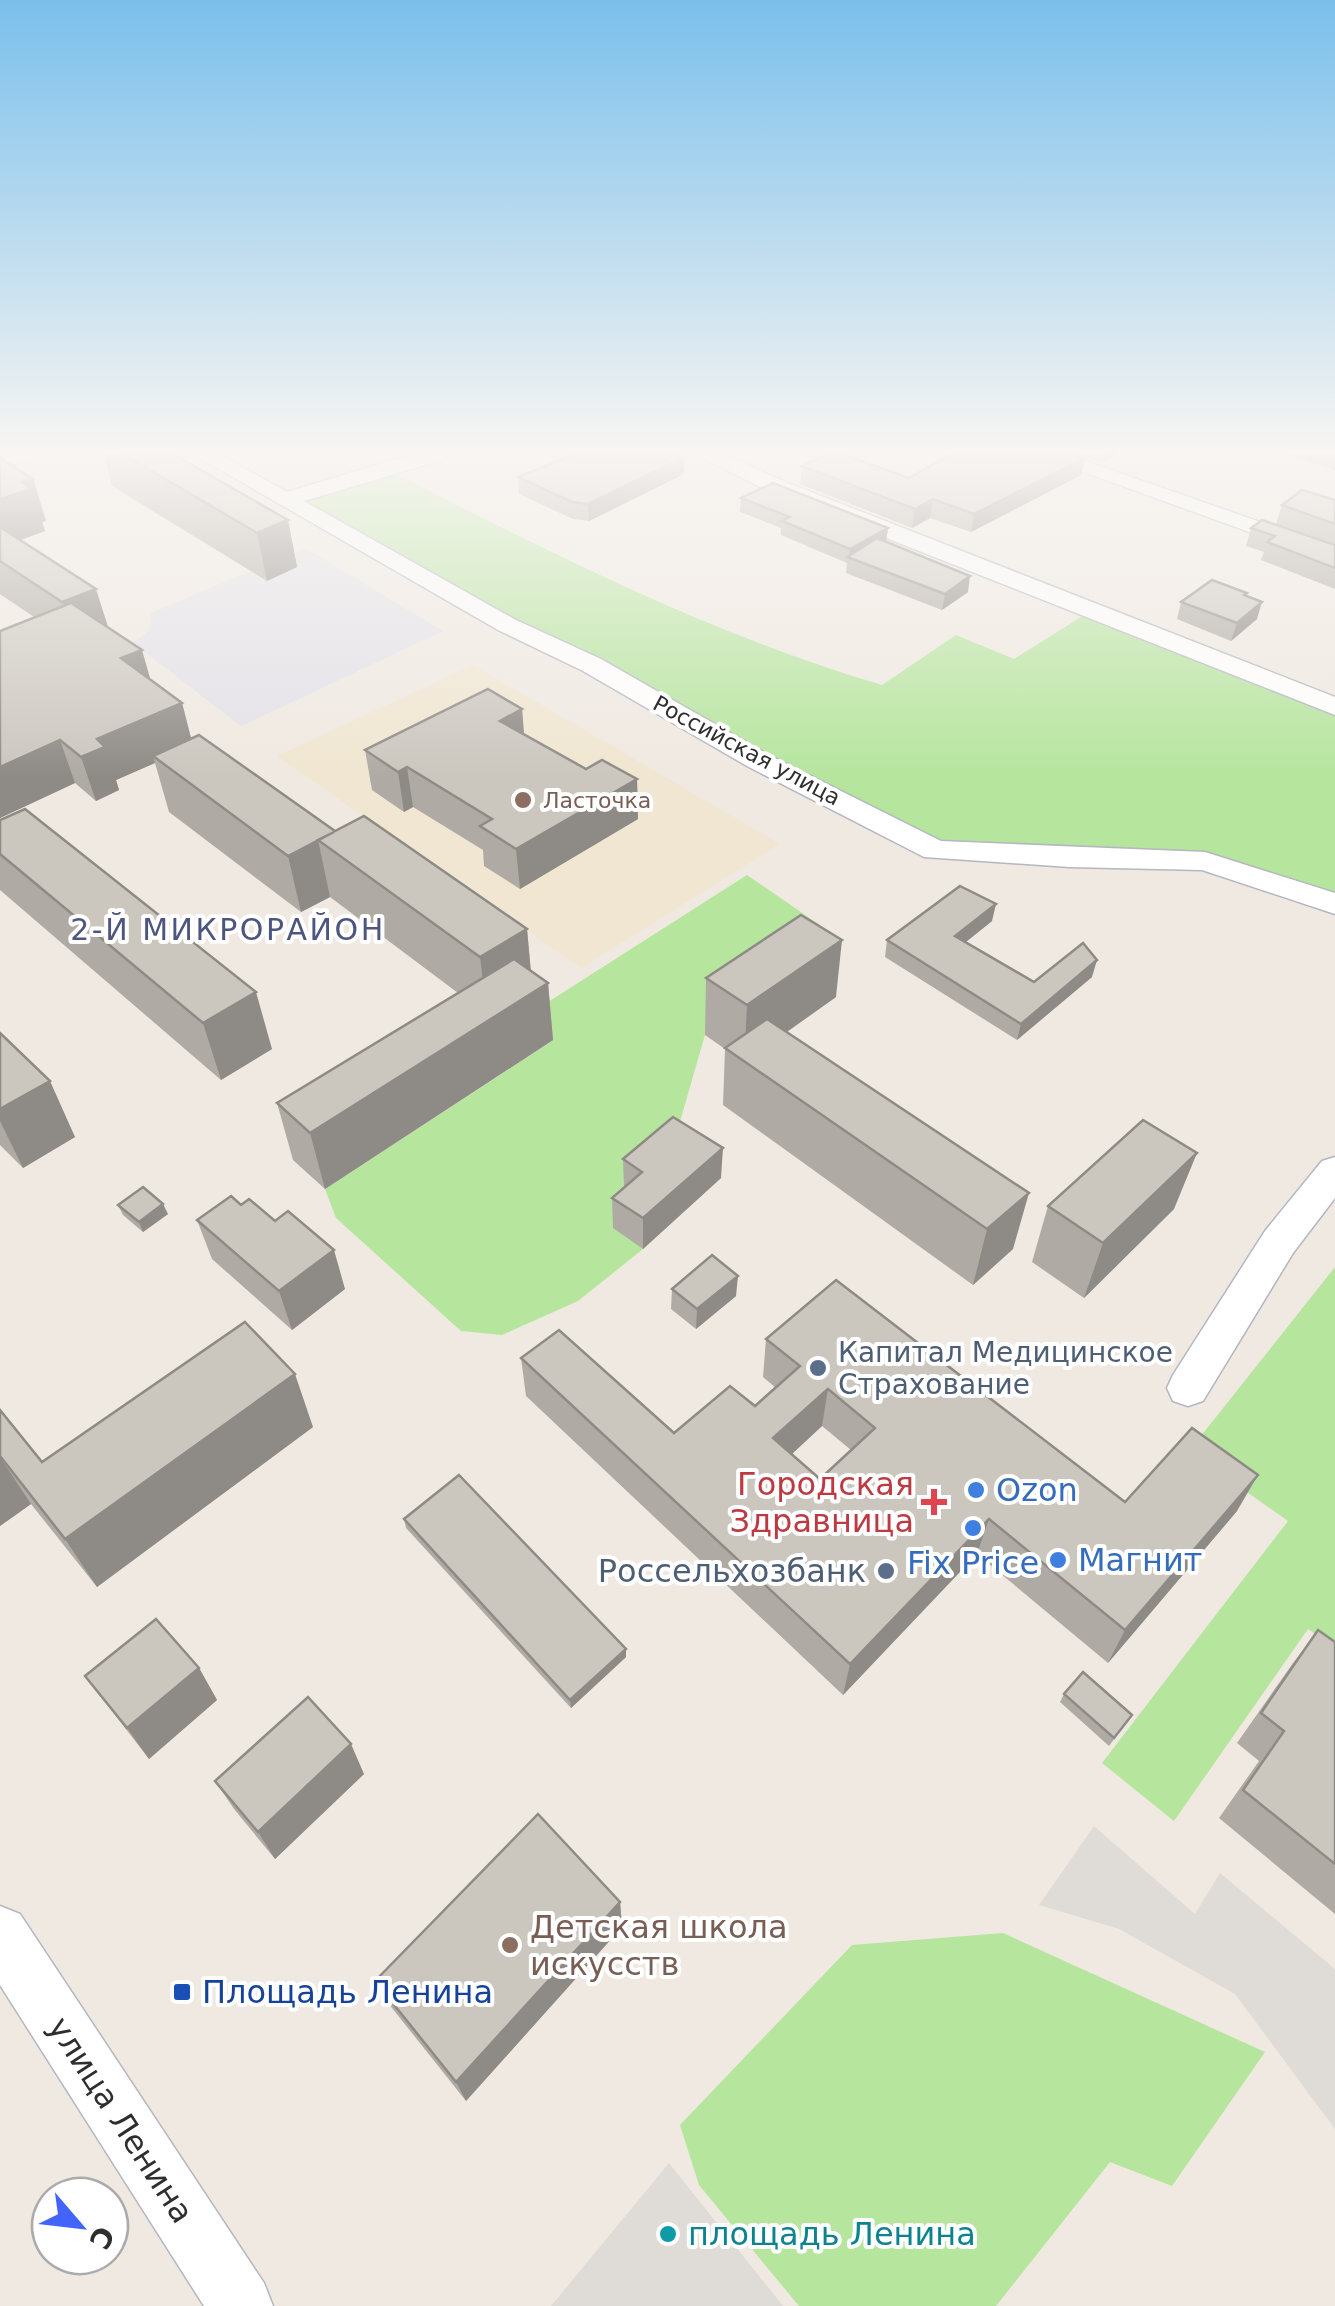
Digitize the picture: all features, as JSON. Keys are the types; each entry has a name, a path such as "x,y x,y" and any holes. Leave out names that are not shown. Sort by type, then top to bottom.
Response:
{"street":[{"name":"Российская улица","path":"397,562 758,760 934,850 1206,861 1335,904"},
{"path":"966,562 1335,708"},
{"path":"1188,1388 1279,1242 1335,1171"},
{"name":"улица Ленина","path":"0,1934 241,2306"}],"shaded area":[{"path":"273,562 328,562 443,631 241,726 133,643 150,630 151,613"},
{"name":"Ласточка","path":"473,665 780,844 581,968 277,756"},
{"path":"1094,1826 1195,1914 1220,1873 1335,1969 1335,2129 1235,1994 1119,1929 1039,1905"},
{"name":"площадь Ленина","path":"669,2163 783,2306 551,2306"}],"green space":[{"path":"399,562 572,562 754,641 882,685 956,635 1014,659 1092,610 1335,707 1335,904 1205,861 935,850"},
{"path":"747,875 843,941 705,1035 643,1249 578,1301 502,1335 461,1331 336,1218 325,1189 552,1041 523,1018"},
{"path":"1335,1267 1335,1647 1308,1629 1174,1821 1102,1763 1288,1521 1189,1451"},
{"path":"1003,1933 1265,2052 1172,2186 1110,2162 996,2306 799,2306 699,2185 680,2125 852,1945"}],"building":[{"path":"1,562 54,562 96,589 62,602"},
{"path":"859,562 935,562 970,576 945,594"},
{"path":"1212,580 1262,602 1237,623 1181,602"},
{"path":"71,603 142,650 121,658 182,703 97,739 105,747 81,757 60,740 0,767 0,631"},
{"path":"488,689 522,709 500,721 586,769 602,760 637,779 516,849 480,826 492,819 407,767 398,772 365,750"},
{"path":"199,735 335,831 364,816 527,929 480,957 318,840 288,856 153,756"},
{"path":"25,809 256,992 203,1023 0,854 0,820"},
{"path":"960,886 996,904 955,936 1034,982 1083,943 1097,960 1021,1024 887,940"},
{"path":"801,915 842,940 747,1005 706,978"},
{"path":"514,959 548,983 310,1133 277,1103"},
{"path":"767,1019 1029,1193 987,1229 725,1048"},
{"path":"0,1033 50,1081 0,1109"},
{"path":"673,1117 723,1148 643,1218 612,1198 642,1172 623,1159"},
{"path":"1143,1120 1197,1153 1103,1243 1048,1206"},
{"path":"143,1187 163,1204 139,1222 118,1205"},
{"path":"231,1196 241,1205 249,1199 275,1221 288,1211 334,1250 279,1291 197,1220"},
{"path":"712,1255 738,1276 697,1309 672,1289"},
{"path":"836,1280 1125,1502 1192,1428 1258,1475 1125,1630 989,1519 850,1664 521,1358 559,1330 674,1433 730,1386 755,1406 800,1366 766,1339","holes":["828,1389 875,1428 820,1479 773,1438"]},
{"path":"245,1322 295,1374 65,1539 0,1456 0,1410 42,1462"},
{"path":"459,1475 626,1649 570,1700 404,1519"},
{"path":"156,1619 199,1668 127,1728 85,1676"},
{"path":"1318,1630 1335,1642 1335,1864 1243,1790 1284,1731 1261,1713"},
{"path":"1083,1672 1132,1715 1114,1738 1064,1694"},
{"path":"308,1697 351,1744 258,1832 215,1781"},
{"path":"538,1814 620,1902 456,2082 375,1981"}],"place":[{"name":"Ласточка","path":"523,800"},
{"name":"Капитал Медицинское Страхование","path":"818,1368"},
{"name":"Ozon","path":"976,1490"},
{"name":"Городская Здравница","path":"934,1502"},
{"name":"Fix Price","path":"973,1528"},
{"name":"Магнит","path":"1058,1560"},
{"name":"Россельхозбанк","path":"886,1571"},
{"name":"Детская школа искусств","path":"510,1945"},
{"name":"Площадь Ленина","path":"182,1992"},
{"name":"площадь Ленина","path":"668,2234"}],"district":[{"name":"2-Й МИКРОРАЙОН","path":"228,930"}]}
